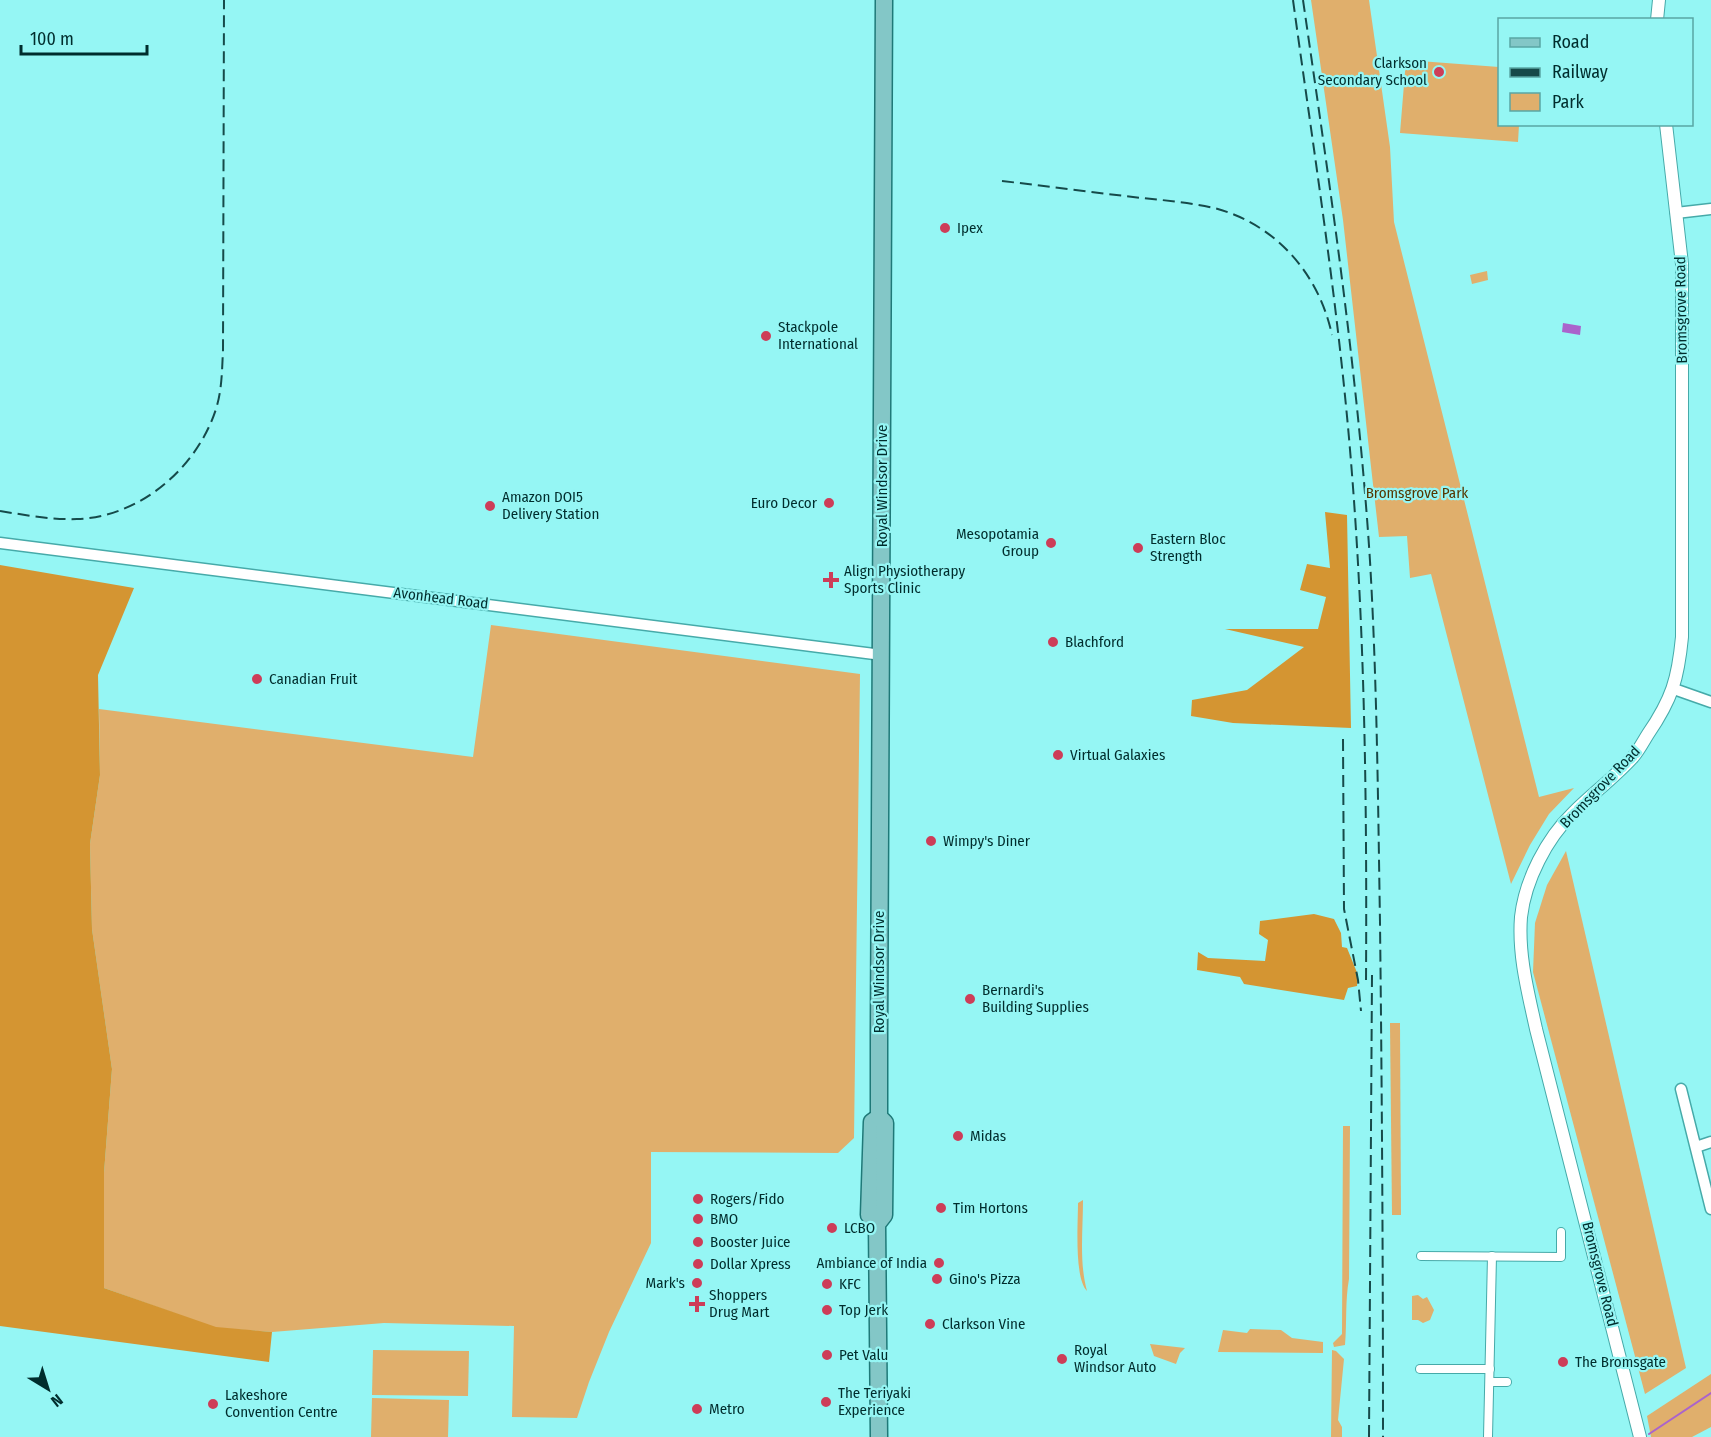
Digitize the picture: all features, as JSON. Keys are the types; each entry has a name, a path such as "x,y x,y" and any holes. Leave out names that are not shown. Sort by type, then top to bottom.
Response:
{"main road":[{"name":"Royal Windsor Drive","path":"879,1437 877,1224 884,1215 885,1123 879,1117 885,0"}],"street":[{"path":"1657,18 1659,0"},
{"name":"Bromsgrove Road","path":"1639,1431 1536,1029 1522,968 1520,936 1521,915 1531,879 1558,829 1634,756 1665,709 1674,689 1682,637 1682,264 1666,126"},
{"path":"1676,213 1711,209"},
{"name":"Avonhead Road","path":"0,543 882,654"},
{"path":"1674,689 1711,702"},
{"path":"1681,1089 1711,1209"},
{"path":"1696,1148 1711,1142"},
{"path":"1420,1256 1561,1257 1561,1232"},
{"path":"1488,1437 1492,1256"},
{"path":"1420,1369 1490,1369"},
{"path":"1490,1382 1507,1382"}],"green space":[{"name":"Bromsgrove Park","path":"1311,0 1369,0 1390,147 1394,222 1539,797 1574,788 1549,814 1530,845 1511,884 1431,574 1410,578 1407,536 1379,537 1343,220"},
{"path":"1406,60 1498,67 1498,126 1519,126 1518,142 1400,133"},
{"path":"1487,271 1488,280 1472,284 1470,275"},
{"path":"491,625 860,674 854,1138 838,1153 651,1152 651,1243 609,1332 577,1418 512,1417 514,1326 384,1323 272,1332 216,1328 104,1288 104,1173 112,1069 92,929 90,844 100,775 99,709 473,757"},
{"path":"1566,851 1686,1368 1645,1394 1533,972 1535,923 1547,885"},
{"path":"1390,1023 1400,1023 1401,1215 1392,1215"},
{"path":"1343,1126 1350,1126 1349,1279 1345,1345 1334,1347 1333,1343 1342,1334"},
{"path":"1083,1200 1082,1257 1087,1291 1078,1263 1078,1203"},
{"path":"1418,1295 1423,1299 1427,1297 1434,1310 1430,1320 1423,1323 1412,1320 1412,1296"},
{"path":"1250,1329 1281,1330 1292,1338 1323,1342 1323,1353 1218,1352 1223,1330 1247,1333"},
{"path":"1150,1344 1185,1348 1180,1353 1176,1364 1154,1356"},
{"path":"373,1350 469,1351 468,1396 372,1395"},
{"path":"1332,1350 1344,1359 1338,1420 1342,1427 1342,1437 1331,1437"},
{"path":"1711,1374 1711,1427 1692,1437 1651,1437 1647,1416"},
{"path":"372,1398 449,1400 448,1437 371,1437"}],"shaded area":[{"path":"1563,323 1581,326 1580,335 1562,332"},
{"path":"1325,512 1347,515 1351,728 1233,723 1191,716 1192,700 1247,690 1304,647 1225,629 1318,629 1326,597 1300,590 1307,564 1330,568"},
{"path":"0,565 134,588 98,675 100,775 90,844 92,929 112,1069 104,1173 104,1288 216,1327 272,1332 269,1362 0,1326"},
{"path":"1314,914 1334,919 1341,933 1342,947 1347,948 1358,975 1357,986 1348,988 1344,1000 1244,984 1240,977 1197,970 1198,952 1208,958 1265,961 1268,940 1259,934 1260,921"}],"waterway":[{"path":"1649,1434 1711,1393"}],"railway":[{"path":"0,511 48,518 77,519 100,516 123,509 144,499 163,485 195,451 207,431 219,395 223,350 224,0"},
{"path":"1293,0 1338,328 1349,438 1362,642 1366,983"},
{"path":"1303,0 1351,350 1370,561 1376,696 1380,923 1383,1437"},
{"path":"1002,181 1184,203 1214,208 1236,216 1257,226 1275,239 1305,272 1317,292 1332,335"},
{"path":"1343,739 1344,909 1358,980 1361,1011"},
{"path":"1369,1437 1372,975"}],"place":[{"name":"Clarkson Secondary School","path":"1439,72"},
{"name":"Ipex","path":"945,228"},
{"name":"Stackpole International","path":"766,336"},
{"name":"Euro Decor","path":"829,503"},
{"name":"Amazon DOI5 Delivery Station","path":"490,506"},
{"name":"Mesopotamia Group","path":"1051,543"},
{"name":"Eastern Bloc Strength","path":"1138,548"},
{"name":"Align Physiotherapy Sports Clinic","path":"831,580"},
{"name":"Blachford","path":"1053,642"},
{"name":"Canadian Fruit","path":"257,679"},
{"name":"Virtual Galaxies","path":"1058,755"},
{"name":"Wimpy's Diner","path":"931,841"},
{"name":"Bernardi's Building Supplies","path":"970,999"},
{"name":"Midas","path":"958,1136"},
{"name":"Rogers/Fido","path":"698,1199"},
{"name":"Tim Hortons","path":"941,1208"},
{"name":"BMO","path":"698,1219"},
{"name":"LCBO","path":"832,1228"},
{"name":"Booster Juice","path":"698,1242"},
{"name":"Ambiance of India","path":"939,1263"},
{"name":"Dollar Xpress","path":"698,1264"},
{"name":"Gino's Pizza","path":"937,1279"},
{"name":"Mark's","path":"697,1283"},
{"name":"KFC","path":"827,1284"},
{"name":"Shoppers Drug Mart","path":"697,1304"},
{"name":"Top Jerk","path":"827,1310"},
{"name":"Clarkson Vine","path":"930,1324"},
{"name":"Pet Valu","path":"827,1355"},
{"name":"Royal Windsor Auto","path":"1062,1359"},
{"name":"The Bromsgate","path":"1563,1362"},
{"name":"The Teriyaki Experience","path":"826,1402"},
{"name":"Lakeshore Convention Centre","path":"213,1404"},
{"name":"Metro","path":"697,1409"}]}
